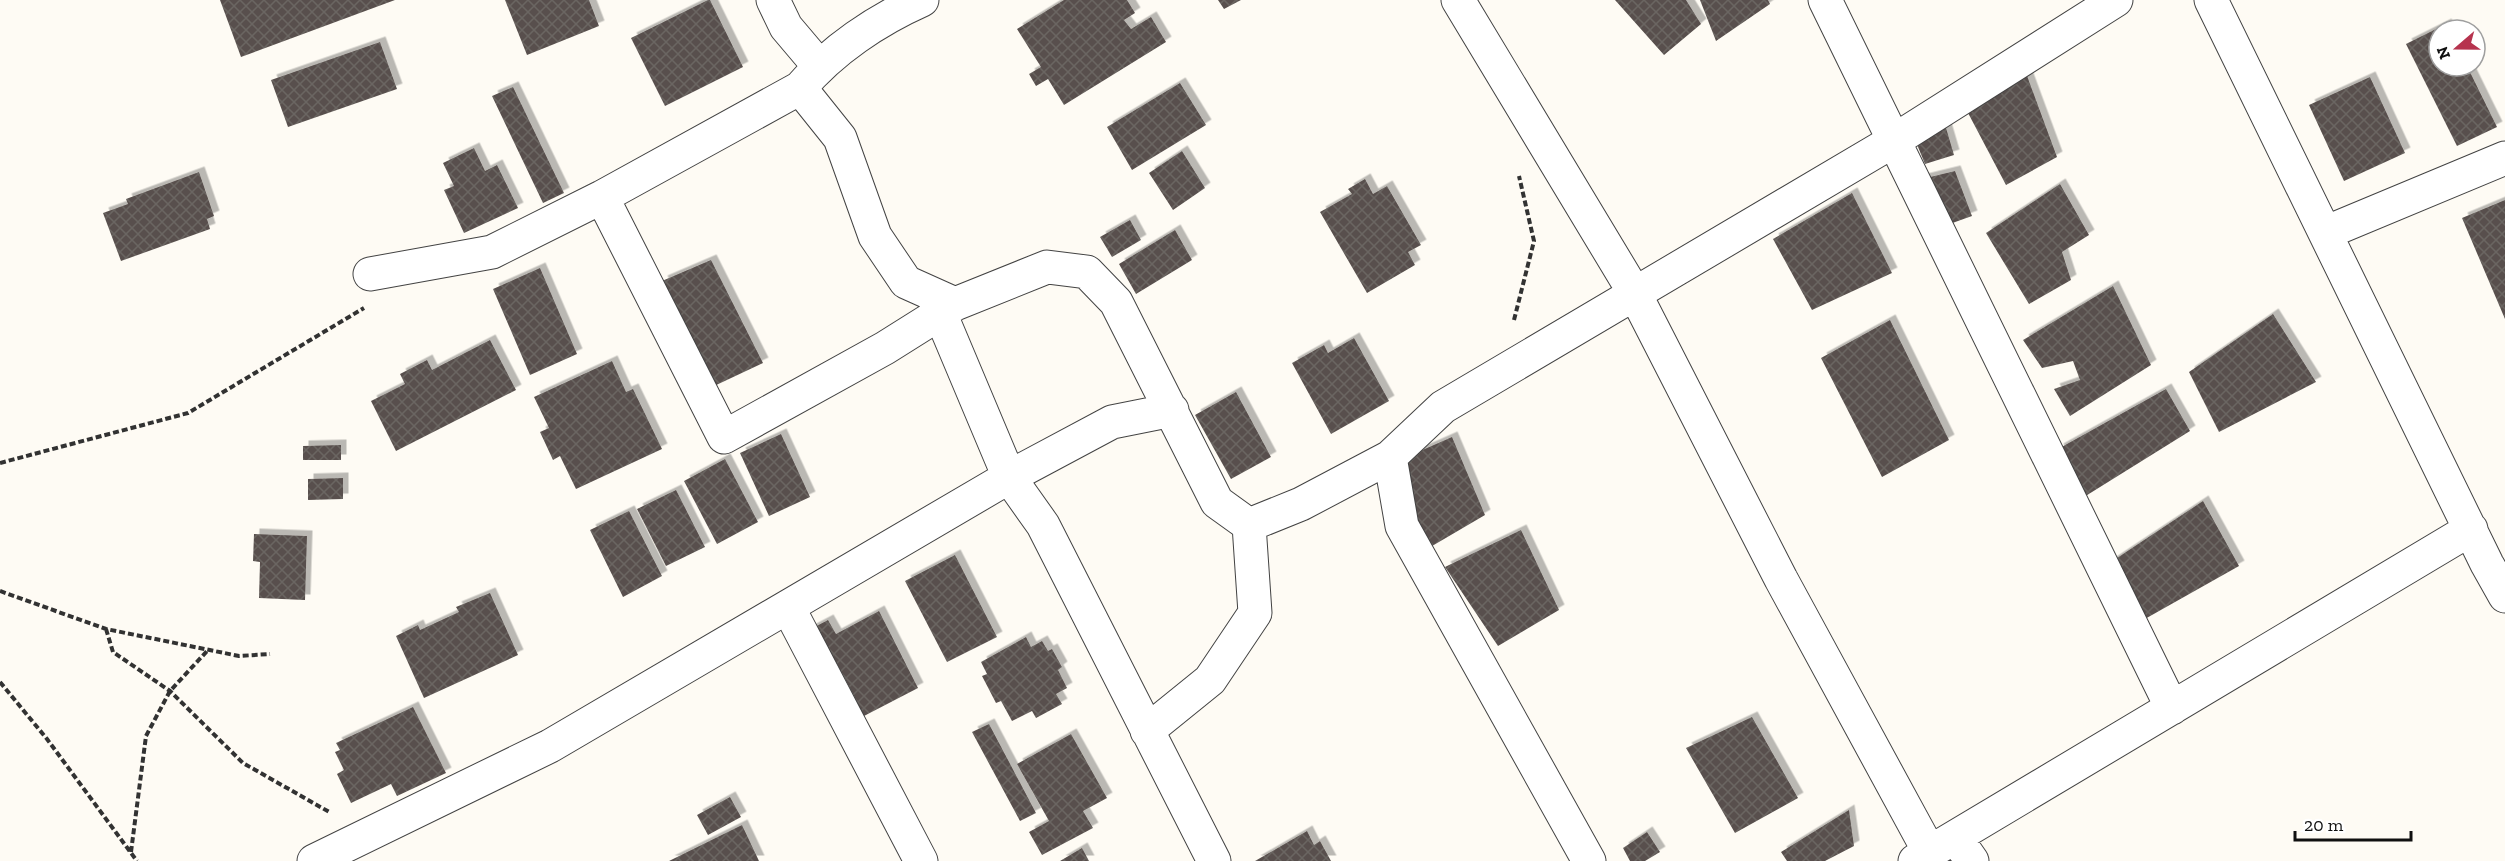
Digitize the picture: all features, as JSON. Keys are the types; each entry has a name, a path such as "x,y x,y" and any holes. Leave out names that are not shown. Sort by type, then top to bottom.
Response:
{"street":[{"path":"773,0 840,138 875,236 906,282 948,309 1009,477 1043,525 1214,861"},
{"path":"370,274 492,252 602,197 810,77 891,14 922,0"},
{"path":"1458,0 1634,292 1781,579 1943,853 2172,708 2470,529"},
{"path":"1825,0 2172,708"},
{"path":"1250,525 1301,504 1390,457 1443,407 1634,292 1895,140 2116,0"},
{"path":"2211,0 2470,529 2503,590"},
{"path":"2325,233 2505,158"},
{"path":"602,197 724,436 885,348 948,309 1047,267 1087,272 1116,302 1217,502 1250,525"},
{"path":"314,861 550,746 1009,477 1112,422 1172,410"},
{"path":"1390,457 1402,526 1589,861"},
{"path":"1147,731 1210,680 1255,613 1250,525"},
{"path":"788,607 921,861"}],"path":[{"path":"1509,327 1516,318 1534,241 1518,173"},
{"path":"0,463 188,414 361,311 401,268"},
{"path":"0,591 106,629 239,656 270,654"},
{"path":"106,629 113,652 170,690 243,763 368,834"},
{"path":"131,853 146,736 170,690 208,650"},
{"path":"0,682 47,739 137,861"}],"building":[{"path":"220,0 395,0 241,57"},
{"path":"505,0 589,0 599,26 527,55"},
{"path":"708,0 743,67 665,106 631,38"},
{"path":"1064,0 1127,0 1135,13 1124,20 1131,29 1151,17 1166,42 1064,105 1048,79 1036,86 1029,74 1041,67 1017,29"},
{"path":"1218,0 1241,0 1224,9"},
{"path":"1615,0 1686,0 1701,24 1664,55"},
{"path":"1700,0 1768,0 1770,4 1716,41"},
{"path":"2427,34 2427,78 2473,78 2497,127 2457,146 2406,44"},
{"path":"380,42 397,89 288,127 271,80"},
{"path":"2026,73 2057,157 2006,185 1967,111"},
{"path":"2370,77 2405,153 2344,181 2309,105"},
{"path":"1180,83 1206,125 1132,170 1107,127"},
{"path":"513,87 564,193 543,203 492,96"},
{"path":"1944,121 1954,155 1925,164 1916,142"},
{"path":"474,148 485,171 497,165 518,208 464,233 444,190 454,186 443,163"},
{"path":"1182,151 1205,188 1173,210 1149,173"},
{"path":"1955,171 1972,216 1944,226 1922,179"},
{"path":"199,172 214,216 207,219 210,229 121,261 103,213 128,204 126,199"},
{"path":"1365,179 1373,194 1387,186 1421,245 1408,252 1415,265 1367,293 1320,212 1352,194 1348,189"},
{"path":"2060,184 2089,235 2062,252 2071,280 2029,304 1986,233"},
{"path":"1852,193 1892,273 1812,310 1773,239"},
{"path":"2505,200 2505,319 2462,218"},
{"path":"1130,220 1141,240 1112,257 1100,237"},
{"path":"1175,230 1192,260 1136,294 1119,264"},
{"path":"711,260 763,363 712,387 662,281"},
{"path":"540,268 577,354 530,375 493,289"},
{"path":"2113,286 2151,365 2070,416 2054,389 2080,380 2073,361 2042,368 2023,340"},
{"path":"2273,314 2316,382 2219,432 2189,372"},
{"path":"1890,320 1949,440 1882,477 1821,358"},
{"path":"1354,338 1389,401 1331,434 1292,363 1324,345 1328,353"},
{"path":"490,340 516,390 396,451 371,401 405,384 400,374 427,360 432,370"},
{"path":"612,361 626,392 633,389 662,449 576,489 560,456 553,460 540,432 549,428 534,397"},
{"path":"2166,389 2190,431 2084,497 2058,449"},
{"path":"1236,392 1271,457 1231,479 1195,415"},
{"path":"781,434 810,497 769,516 740,453"},
{"path":"1452,437 1485,515 1427,549 1393,463"},
{"path":"341,445 341,460 303,460 303,446"},
{"path":"725,459 758,522 717,544 684,481"},
{"path":"343,478 343,499 308,500 308,479"},
{"path":"676,490 705,547 666,566 637,509"},
{"path":"2203,501 2239,566 2136,624 2108,564"},
{"path":"629,511 662,576 623,597 590,530"},
{"path":"1521,530 1559,610 1498,646 1445,567"},
{"path":"254,534 307,536 305,600 259,598 260,562 253,561"},
{"path":"955,555 997,637 947,662 905,581"},
{"path":"490,593 518,655 424,698 396,636 418,625 420,630 459,612 456,607"},
{"path":"879,611 918,688 864,716 862,713 854,717 846,703 855,698 837,664 828,668 809,630 828,620 836,634"},
{"path":"1026,637 1031,647 1042,641 1048,651 1052,649 1062,667 1058,670 1067,688 1056,694 1062,704 1036,718 1032,711 1012,721 1001,701 996,703 982,676 987,674 981,662"},
{"path":"413,707 446,773 397,796 391,784 351,803 337,774 344,770 335,752 340,750 336,743"},
{"path":"1752,717 1798,798 1735,833 1686,748"},
{"path":"989,724 1036,813 1020,821 972,732"},
{"path":"1071,734 1107,798 1083,811 1093,828 1042,855 1029,832 1049,821 1017,764"},
{"path":"730,797 741,817 708,835 697,815"},
{"path":"1849,810 1854,846 1825,861 1787,861 1781,852"},
{"path":"742,825 759,861 669,861"},
{"path":"1307,831 1314,845 1320,841 1331,861 1255,861"},
{"path":"1647,832 1660,852 1645,861 1630,861 1623,848"},
{"path":"1082,848 1089,861 1060,861"}]}
